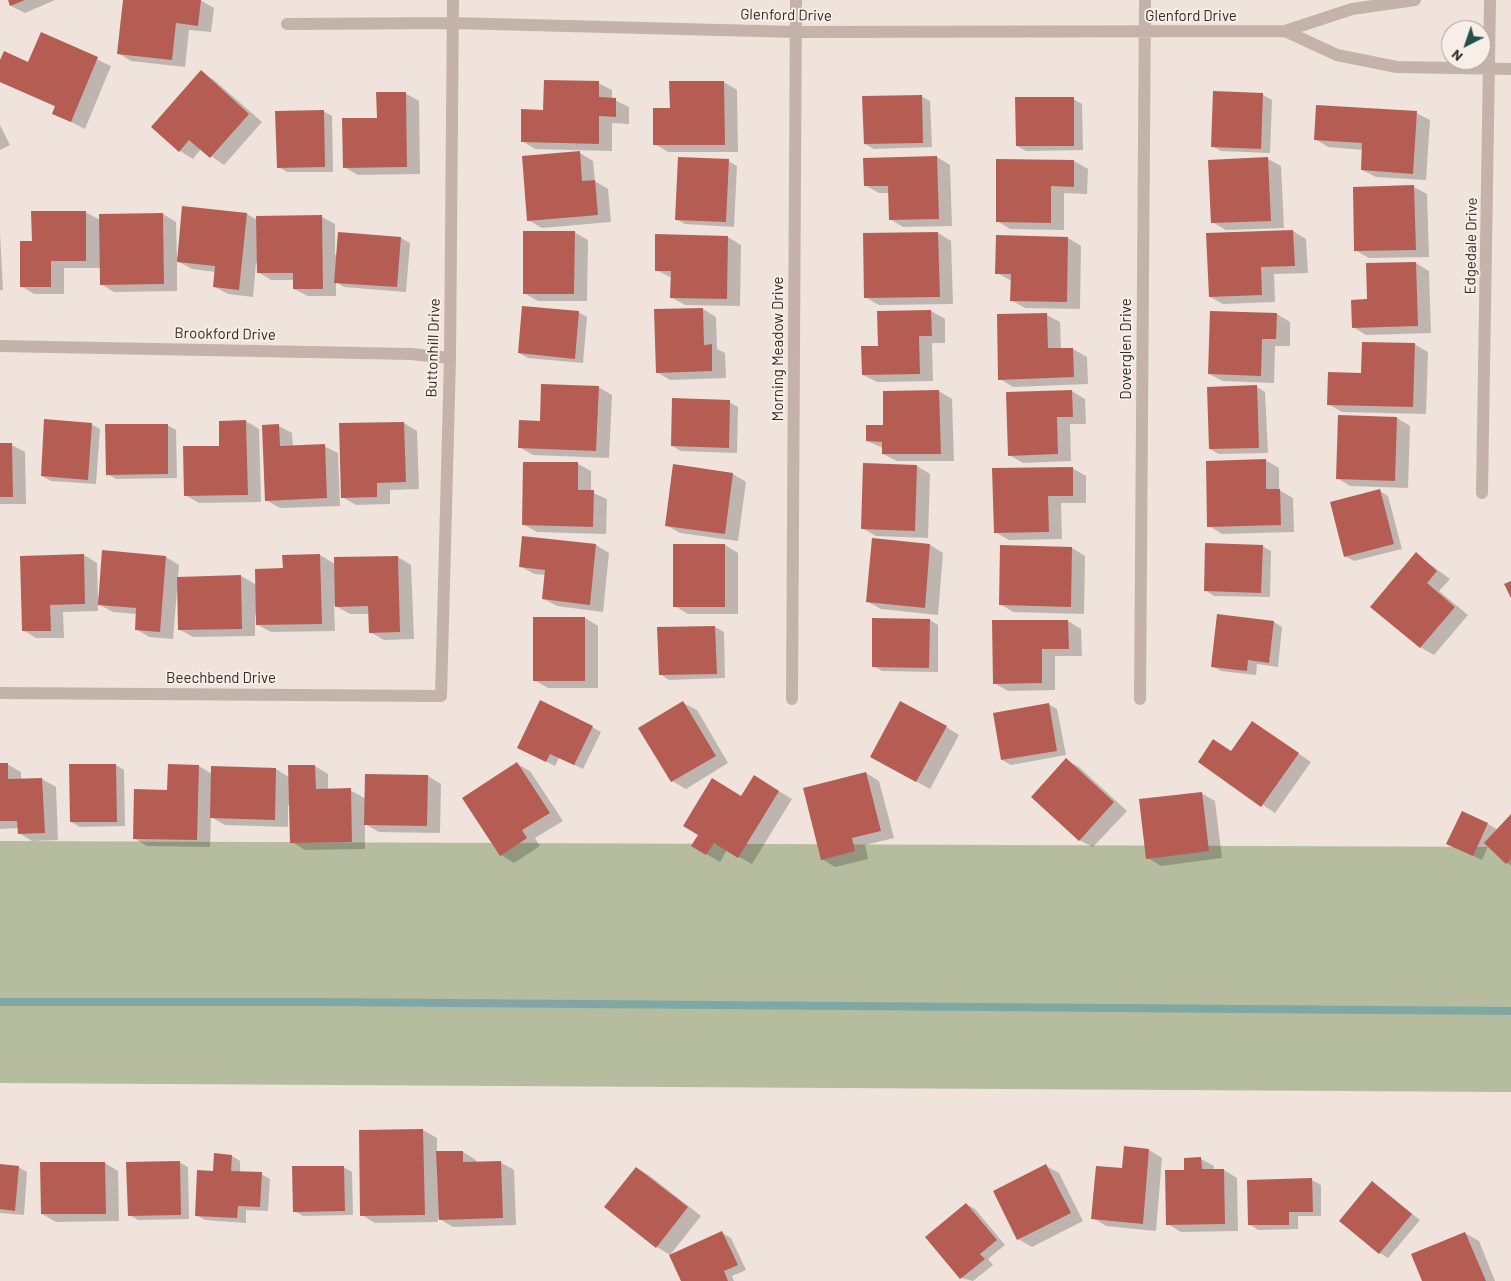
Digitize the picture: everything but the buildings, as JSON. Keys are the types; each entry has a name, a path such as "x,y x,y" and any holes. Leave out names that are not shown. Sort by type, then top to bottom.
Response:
{"street":[{"name":"Buttonhill Drive","path":"441,696 450,358 453,0"},
{"name":"Morning Meadow Drive","path":"792,699 796,0"},
{"name":"Doverglen Drive","path":"1140,699 1145,0"},
{"name":"Glenford Drive","path":"287,24 453,23 796,32 1285,31 1352,9 1415,0"},
{"name":"Edgedale Drive","path":"1490,0 1490,20"},
{"name":"Glenford Drive","path":"1285,31 1337,55 1397,67 1441,68"},
{"name":"Glenford Drive","path":"1491,69 1511,69"},
{"name":"Edgedale Drive","path":"1482,493 1490,70"},
{"name":"Brookford Drive","path":"0,346 392,354 450,358"},
{"name":"Beechbend Drive","path":"0,692 441,696"}],"green space":[{"path":"0,841 1511,847 1511,1092 0,1083"}],"waterway":[{"path":"0,1002 318,1002 1511,1011"}]}
